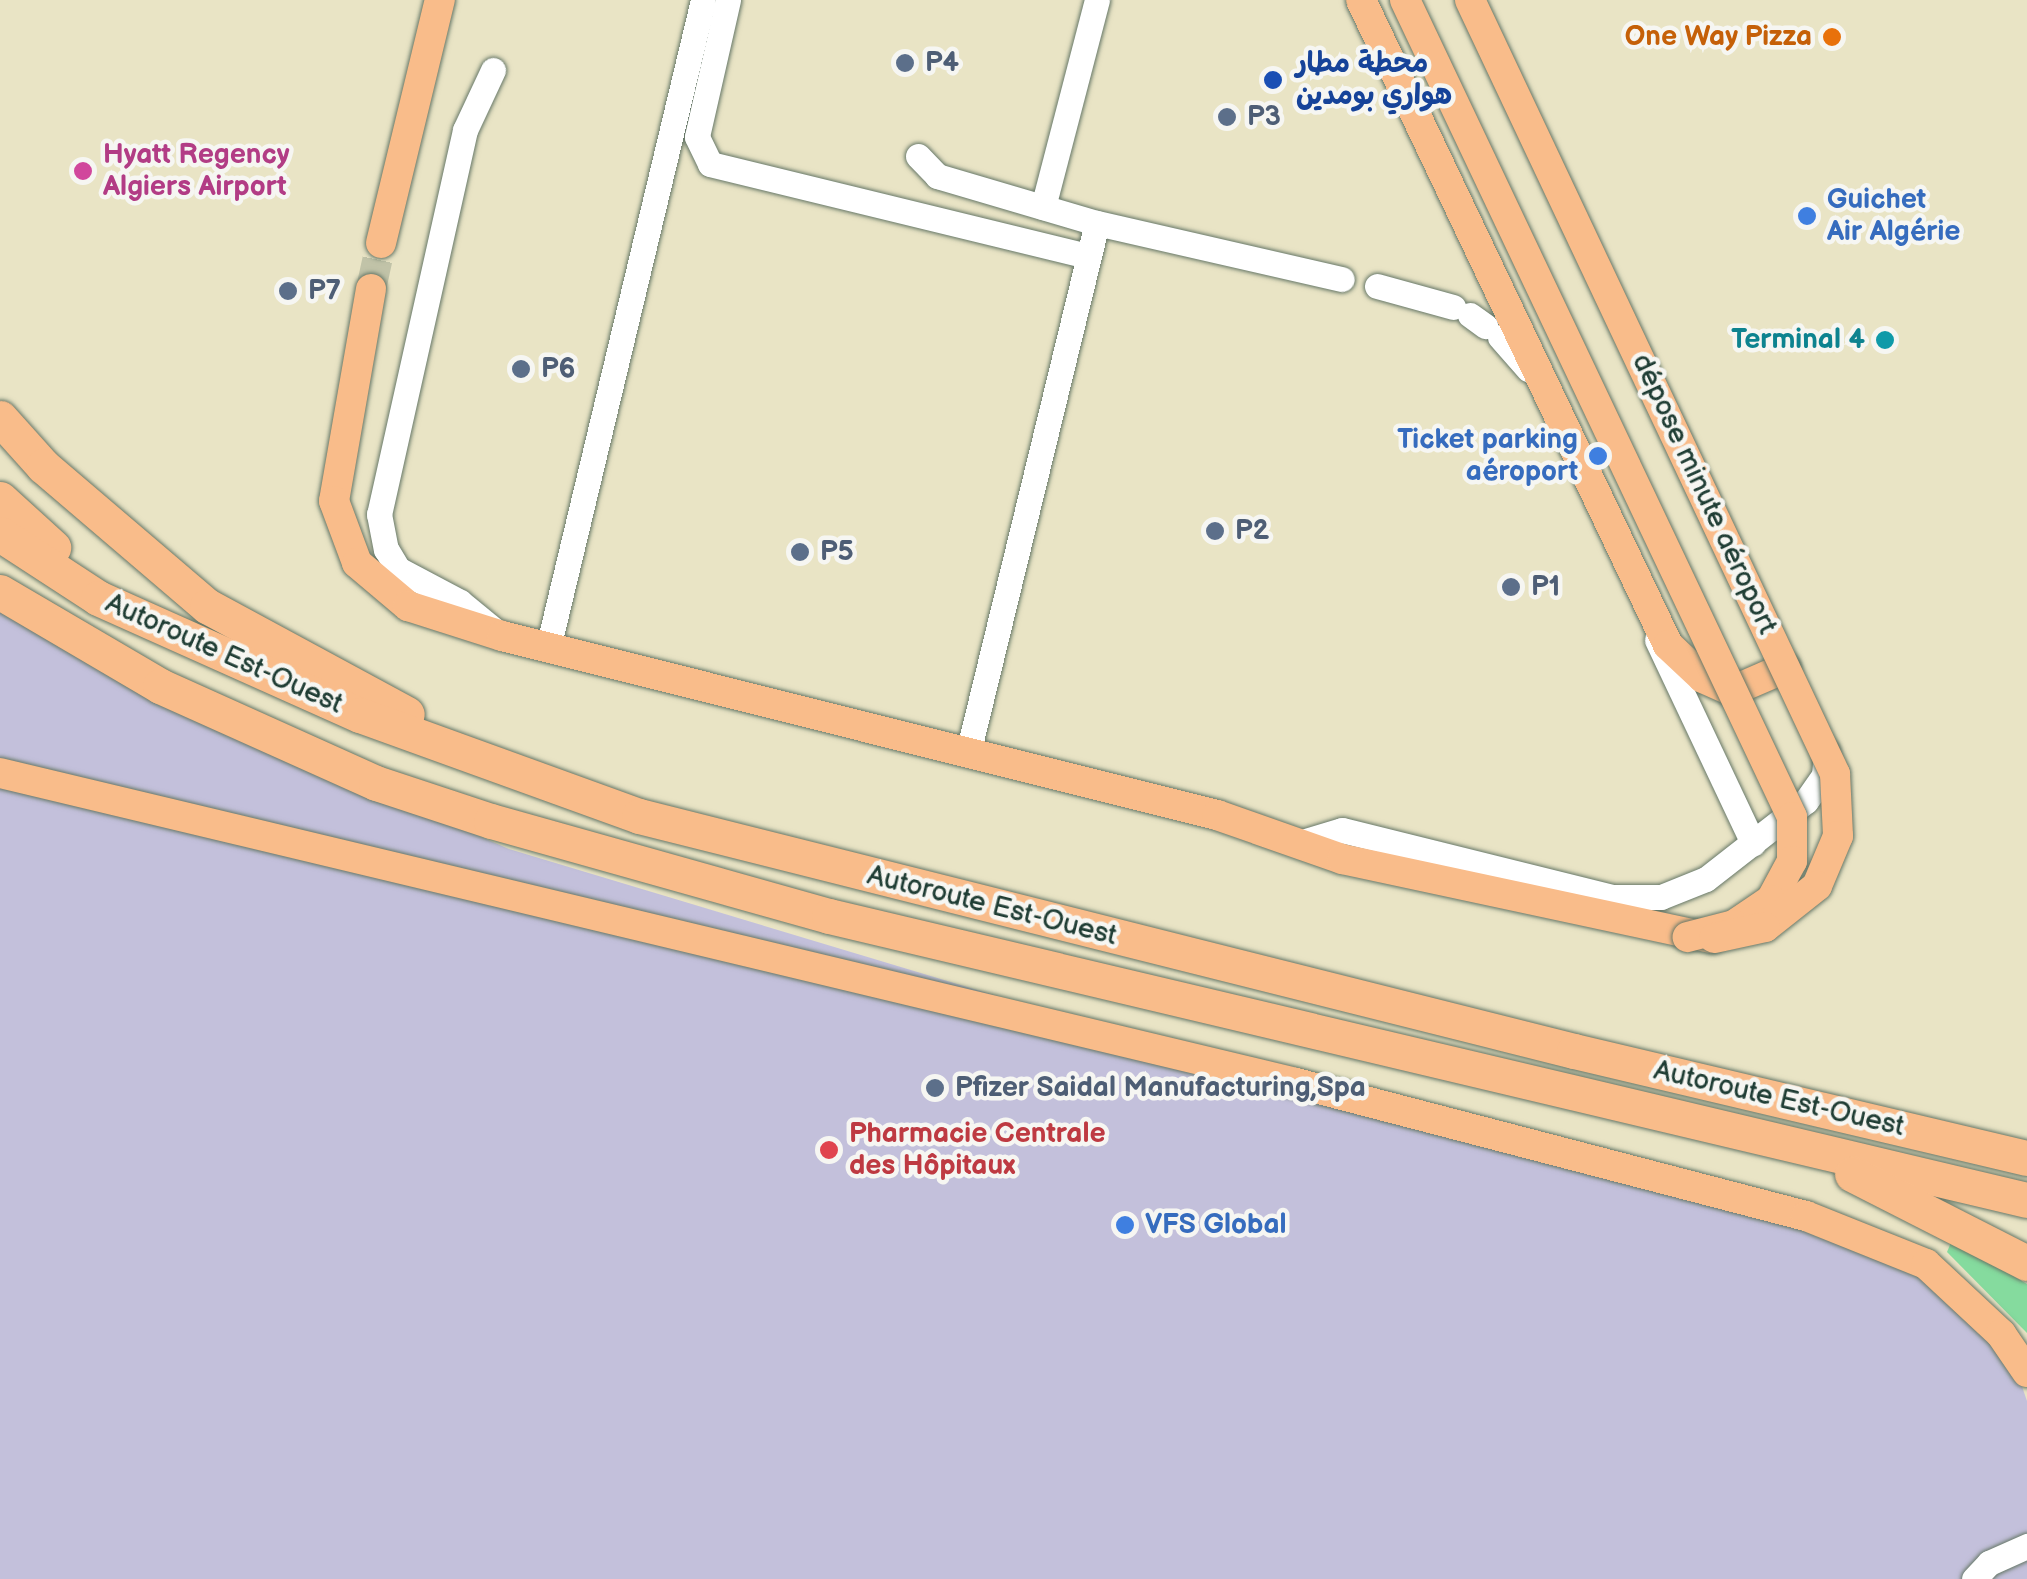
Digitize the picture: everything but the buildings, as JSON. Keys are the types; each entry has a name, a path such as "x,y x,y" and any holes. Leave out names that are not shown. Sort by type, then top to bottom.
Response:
{"highway":[{"path":"0,418 42,466 207,606 504,768"},
{"path":"0,499 50,544 220,649"},
{"name":"Autoroute Est-Ouest","path":"0,534 98,598 220,649 360,715 638,816 2027,1158"},
{"name":"Autoroute Est-Ouest","path":"0,592 160,686 376,782 491,821 829,916 1745,1129 2027,1200"},
{"path":"1745,1129 1891,1190 2027,1263"}],"main road":[{"path":"381,244 440,0"},
{"path":"1361,0 1660,631 1690,669 1732,691 1785,668"},
{"name":"dépose minute aéroport","path":"1404,0 1787,802 1794,831 1792,861 1780,888 1760,910 1701,938"},
{"name":"dépose minute aéroport","path":"1469,0 1835,774 1836,852 1816,886 1788,914 1753,932 1701,938"},
{"path":"371,289 334,479 346,544 389,595 502,636 1216,815 1342,859 1701,938"},
{"path":"0,773 1296,1082 1822,1220 1926,1264 2001,1334 2027,1372"}],"street":[{"path":"548,648 703,0"},
{"path":"728,0 697,137 710,164 1088,256"},
{"path":"1043,208 1097,0"},
{"path":"1299,843 1342,830 1636,899 1684,890 1753,843 1814,793 1824,775 1825,744 1469,0"},
{"path":"493,70 470,115 380,526 398,569 460,602 502,636"},
{"path":"918,156 937,176 1097,224 1342,279"},
{"path":"968,753 1097,224"},
{"path":"1377,286 1477,321 1535,379 1753,843"},
{"path":"1974,1579 1989,1563 2027,1546"}],"shaded area":[{"path":"0,606 222,725 509,849 1508,1150 1823,1226 1918,1269 2016,1369 2027,1401 2027,1579 0,1579"}],"green space":[{"path":"1952,1240 2027,1284 2027,1333 1947,1252"}],"tunnel":[{"path":"371,289 381,243"}],"place":[{"name":"One Way Pizza","path":"1832,37"},
{"name":"P4","path":"905,63"},
{"name":"محطة مطار هواري بومدين","path":"1273,80"},
{"name":"P3","path":"1227,117"},
{"name":"Hyatt Regency Algiers Airport","path":"83,171"},
{"name":"Guichet Air Algérie","path":"1807,216"},
{"name":"P7","path":"288,291"},
{"name":"Terminal 4","path":"1885,340"},
{"name":"P6","path":"521,369"},
{"name":"Ticket parking aéroport","path":"1598,456"},
{"name":"P2","path":"1215,531"},
{"name":"P5","path":"800,552"},
{"name":"P1","path":"1511,587"},
{"name":"Pfizer Saidal Manufacturing,Spa","path":"935,1088"},
{"name":"Pharmacie Centrale des Hôpitaux","path":"829,1150"},
{"name":"VFS Global","path":"1125,1225"}]}
